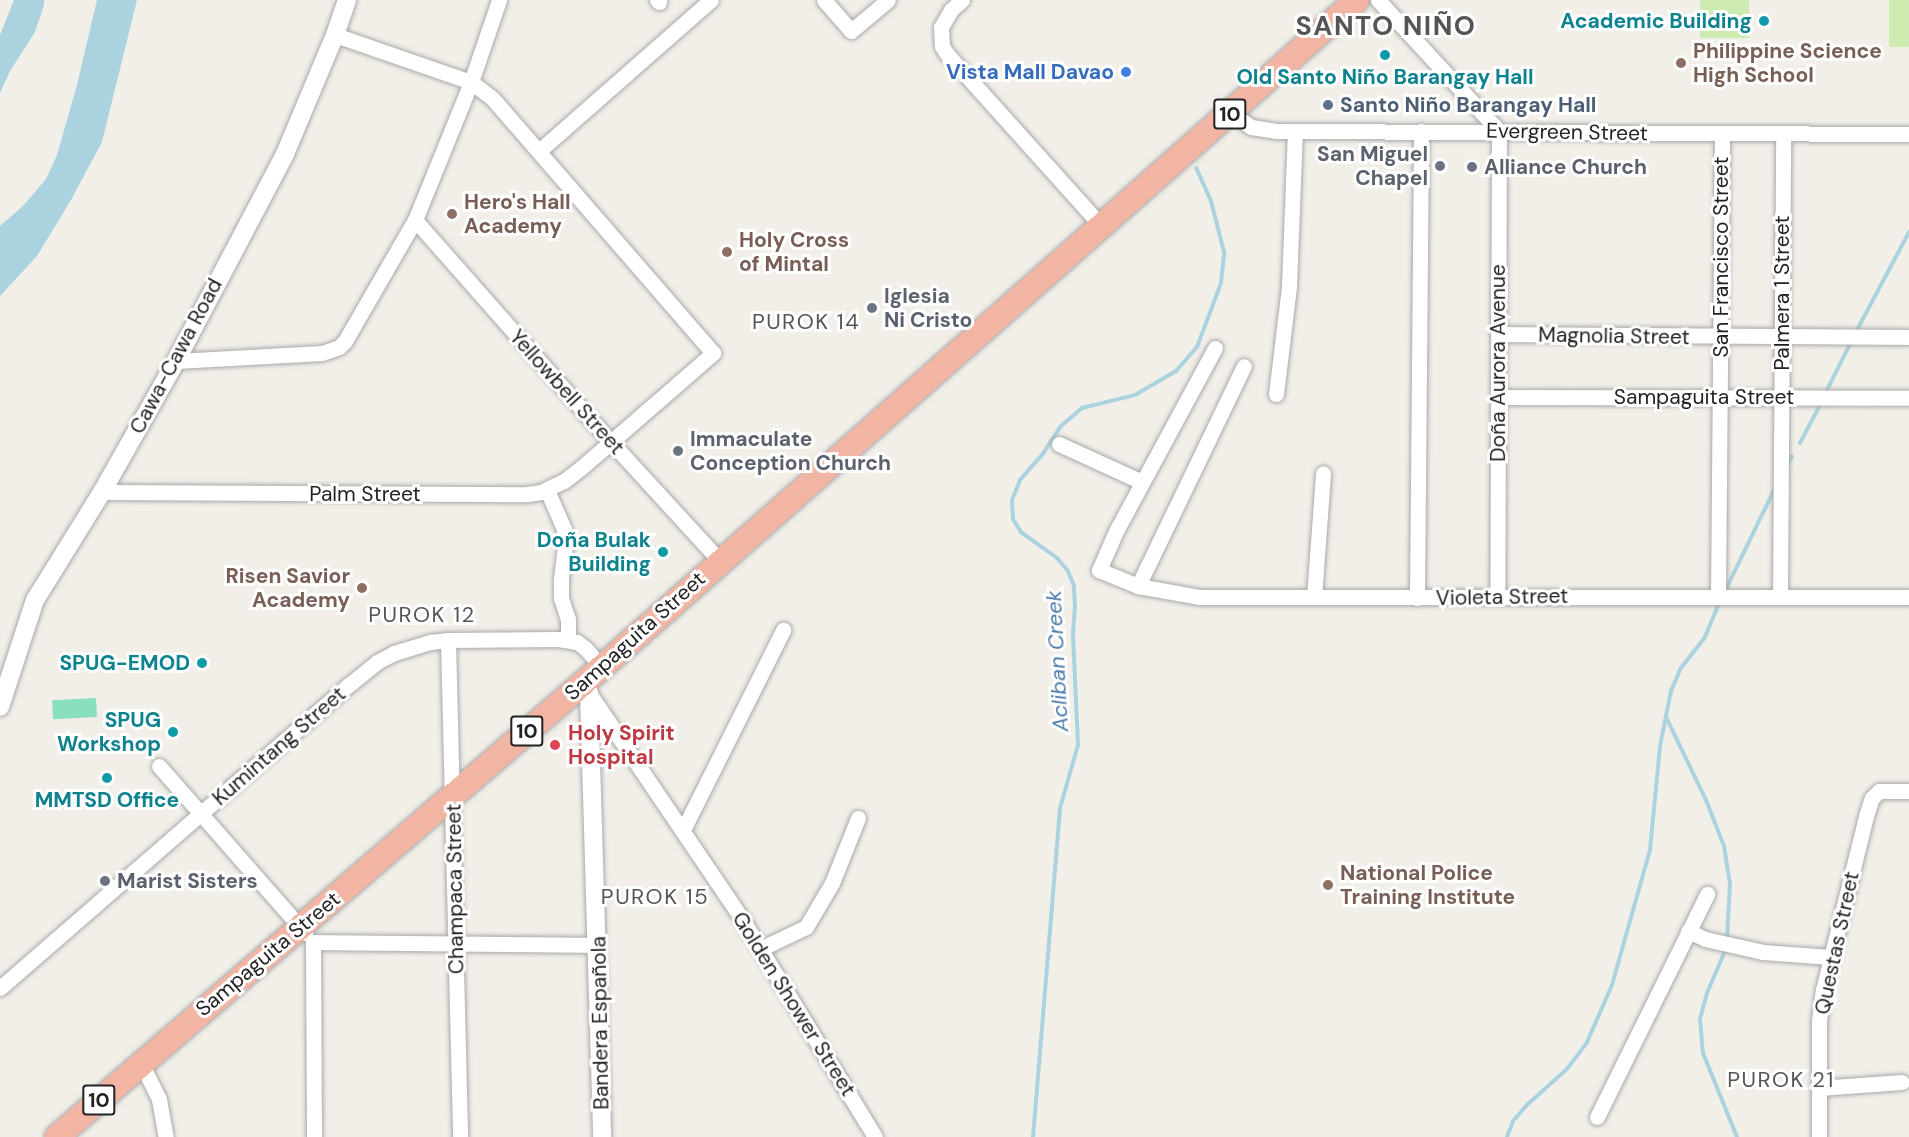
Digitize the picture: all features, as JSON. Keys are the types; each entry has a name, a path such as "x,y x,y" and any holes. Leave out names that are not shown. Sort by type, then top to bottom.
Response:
{"highway":[{"name":"10","path":"1102,227 1357,0"},
{"name":"Sampaguita Street","path":"57,1137 141,1063 307,935 452,796 586,688 602,667 720,561 1102,227"}],"street":[{"name":"Cawa-Cawa Road","path":"0,707 35,600 102,492 176,361 285,154 335,35 347,0"},
{"path":"176,361 322,353 339,347 351,333 415,220 471,82 500,0"},
{"path":"335,35 471,82 492,98 539,151 711,0"},
{"path":"824,0 851,31 888,0"},
{"path":"962,0 951,10 941,27 942,46 1102,227"},
{"path":"1378,0 1499,131"},
{"name":"Evergreen Street","path":"1231,113 1255,128 1295,132 1909,134"},
{"path":"1417,598 1422,131"},
{"name":"Doña Aurora Avenue","path":"1497,595 1499,131"},
{"path":"1276,394 1289,286 1295,132"},
{"name":"San Francisco Street","path":"1718,596 1722,134"},
{"name":"Palmera 1 Street","path":"1780,596 1783,134"},
{"name":"Palm Street","path":"102,492 527,495 547,490 582,467 712,353 539,151"},
{"name":"Yellowbell Street","path":"415,220 610,441 720,561"},
{"name":"Magnolia Street","path":"1498,334 1909,338"},
{"path":"1059,444 1142,482 1215,348"},
{"path":"1138,586 1244,366"},
{"name":"Sampaguita Street","path":"1498,397 1909,398"},
{"path":"1314,597 1323,473"},
{"name":"Violeta Street","path":"1142,482 1109,543 1099,570 1138,586 1199,597 1471,599 1497,595 1909,597"},
{"path":"547,490 564,530 561,598 568,619 568,640 585,648 602,667"},
{"path":"683,830 783,630"},
{"name":"Kumintang Street","path":"0,988 377,662 412,647 448,640 568,640"},
{"name":"Champaca Street","path":"448,640 460,1137"},
{"name":"Golden Shower Street","path":"586,688 760,948 875,1137"},
{"name":"Bandera Española","path":"586,688 598,945 603,1137"},
{"path":"159,766 307,935 314,1137"},
{"name":"Questas Street","path":"1819,1137 1820,1022 1830,957 1866,816 1872,798 1879,791 1909,791"},
{"path":"760,948 806,927 832,883 858,818"},
{"path":"1597,1117 1707,894"},
{"path":"1688,931 1705,939 1763,952 1830,957"},
{"path":"307,935 456,944 598,945"},
{"path":"141,1063 159,1099 166,1137"},
{"path":"1819,1088 1902,1082"}],"green space":[{"path":"1700,0 1749,0 1749,38 1700,38"},
{"path":"1889,0 1909,0 1909,47 1889,47"},
{"path":"96,698 97,717 53,719 52,700"}],"water":[{"path":"14,0 44,0 44,5 35,32 10,71 0,93 0,35"},
{"path":"97,0 137,0 102,142 37,256 0,296 0,226 23,206 46,179 57,155 77,85"}],"waterway":[{"name":"Acliban Creek","path":"1033,1137 1060,808 1078,745 1073,634 1075,607 1074,586 1068,571 1057,558 1021,532 1013,519 1012,500 1020,480 1044,452 1060,427 1082,408 1135,395 1176,371 1197,347 1221,283 1224,252 1211,201 1196,168"},
{"path":"1857,330 1909,232"},
{"path":"1827,390 1850,344"},
{"path":"1800,443 1820,405"},
{"path":"1786,468 1792,456"},
{"path":"1726,589 1774,490"},
{"path":"1507,1137 1513,1121 1528,1104 1567,1069 1587,1042 1612,985 1650,850 1660,746 1671,691 1681,668 1704,639 1720,601"},
{"path":"1666,717 1706,800 1724,846 1730,884 1727,939"},
{"path":"1725,951 1707,993 1700,1020 1703,1053 1737,1137"}],"place":[{"name":"Academic Building","path":"1764,21"},
{"name":"Old Santo Niño Barangay Hall","path":"1385,55"},
{"name":"Philippine Science High School","path":"1681,63"},
{"name":"Vista Mall Davao","path":"1126,72"},
{"name":"Santo Niño Barangay Hall","path":"1328,105"},
{"name":"San Miguel Chapel","path":"1440,166"},
{"name":"Alliance Church","path":"1472,167"},
{"name":"Hero's Hall Academy","path":"452,214"},
{"name":"Holy Cross of Mintal","path":"727,252"},
{"name":"Iglesia Ni Cristo","path":"872,308"},
{"name":"Immaculate Conception Church","path":"678,451"},
{"name":"Doña Bulak Building","path":"663,552"},
{"name":"Risen Savior Academy","path":"362,588"},
{"name":"SPUG-EMOD","path":"202,663"},
{"name":"SPUG Workshop","path":"173,732"},
{"name":"Holy Spirit Hospital","path":"555,745"},
{"name":"MMTSD Office","path":"107,778"},
{"name":"Marist Sisters","path":"105,881"},
{"name":"National Police Training Institute","path":"1328,885"}],"district":[{"name":"SANTO NIÑO","path":"1386,26"},
{"name":"PUROK 14","path":"806,322"},
{"name":"PUROK 12","path":"422,615"},
{"name":"PUROK 15","path":"655,897"},
{"name":"PUROK 21","path":"1781,1080"}]}
